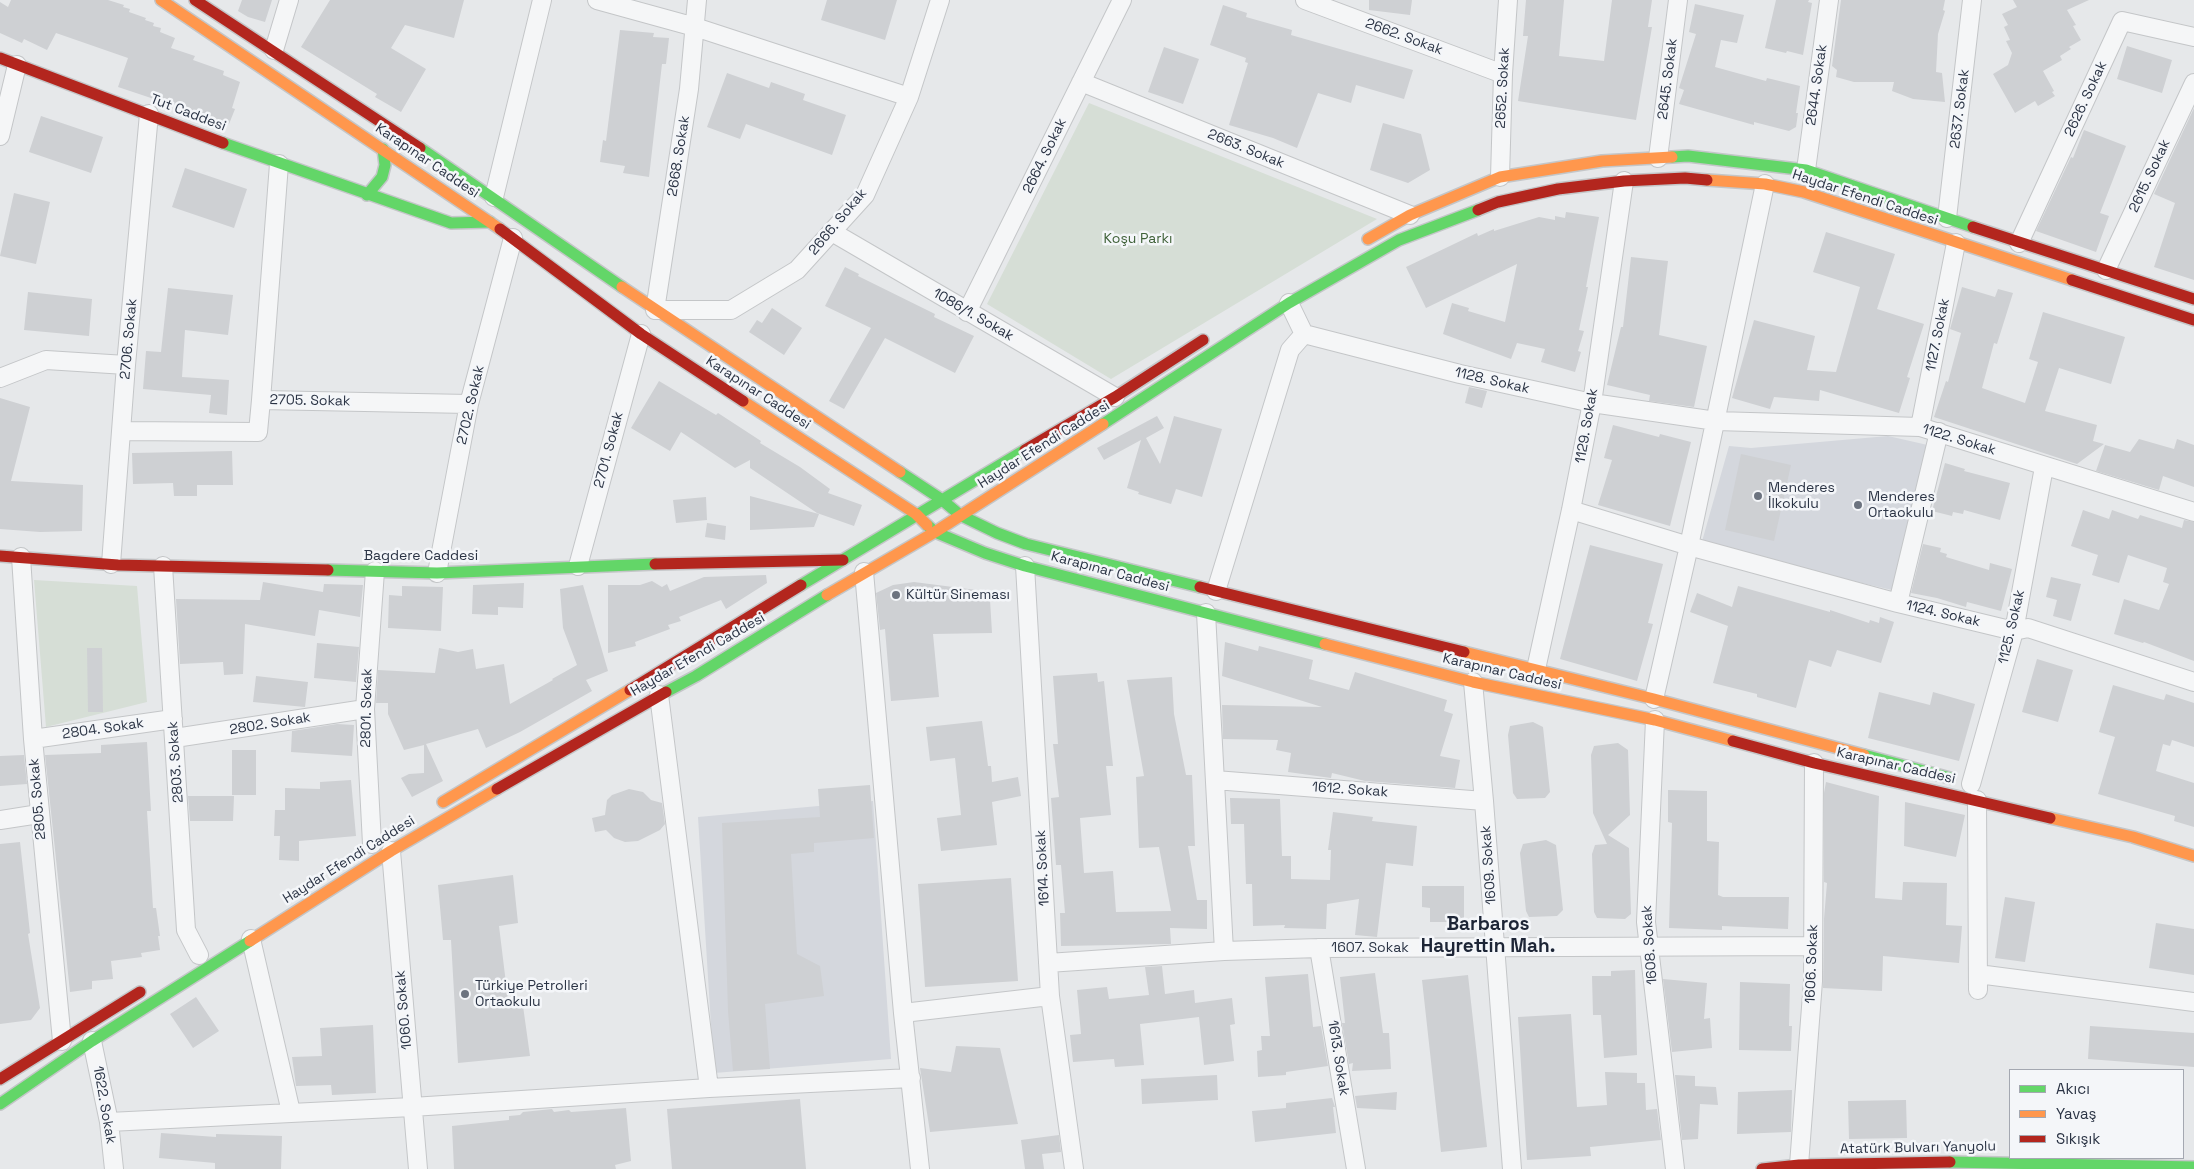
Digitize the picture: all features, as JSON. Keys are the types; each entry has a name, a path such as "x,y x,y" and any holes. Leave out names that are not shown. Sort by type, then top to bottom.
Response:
{"main road":[{"name":"Karapınar Caddesi","path":"161,0 490,222 641,334 916,514 935,532 985,553 1025,566 1473,682 1655,720 1814,762 1976,790"},
{"name":"Karapınar Caddesi","path":"195,0 274,50 494,197 655,310 941,498 960,515 996,533 1026,544 1654,699 1976,790 2194,856"},
{"name":"Tut Caddesi","path":"0,58 279,164 367,195 451,223 490,222"},
{"path":"367,195 382,177 385,165 383,150"},
{"name":"Haydar Efendi Caddesi","path":"1362,243 1410,215 1500,177 1602,161 1688,156 1806,170 2019,244 2194,299"},
{"name":"Haydar Efendi Caddesi","path":"0,1104 251,939 376,846 696,676 864,572 935,532 1127,410 1290,303 1399,240 1498,202 1558,189 1624,181 1685,178 1765,184 1804,192 2194,320"},
{"name":"Haydar Efendi Caddesi","path":"431,809 684,658 941,498 1115,397 1214,334"},
{"name":"Bagdere Caddesi","path":"0,556 163,566 437,573 578,566 843,560"},
{"path":"0,1079 150,985"},
{"name":"Atatürk Bulvarı Yanyolu","path":"1762,1169 1799,1166 1978,1161 2194,1168"}],"street":[{"path":"274,50 289,0"},
{"path":"494,197 542,0"},
{"path":"597,0 694,27 909,96"},
{"name":"2668. Sokak","path":"655,310 690,89 697,0"},
{"name":"2666. Sokak","path":"655,310 731,310 797,270 832,232 865,195 909,96 940,0"},
{"name":"2664. Sokak","path":"967,312 1122,0"},
{"name":"2662. Sokak","path":"1305,0 1343,7 1503,74"},
{"name":"2652. Sokak","path":"1500,177 1503,74 1508,0"},
{"name":"2645. Sokak","path":"1658,158 1678,0"},
{"name":"2644. Sokak","path":"1806,170 1829,0"},
{"name":"2637. Sokak","path":"1947,218 1972,0"},
{"name":"2626. Sokak","path":"2019,244 2122,21 2194,36"},
{"path":"0,136 17,64"},
{"name":"2663. Sokak","path":"1081,82 1410,215"},
{"name":"2615. Sokak","path":"2106,270 2194,83"},
{"name":"2706. Sokak","path":"112,564 126,365 149,114"},
{"path":"261,400 279,164"},
{"name":"1129. Sokak","path":"1536,669 1592,403 1624,181"},
{"path":"1654,699 1690,546 1765,184"},
{"name":"1086/1. Sokak","path":"832,232 1115,397"},
{"name":"2702. Sokak","path":"437,573 469,404 512,238"},
{"name":"1127. Sokak","path":"1920,428 1956,243"},
{"path":"1216,590 1290,350 1304,334 1290,303"},
{"name":"2701. Sokak","path":"578,566 641,334"},
{"name":"1128. Sokak","path":"1304,334 1460,374 1592,403 1716,421"},
{"path":"0,378 46,360 126,365"},
{"name":"2705. Sokak","path":"121,431 258,432 261,400 469,404"},
{"name":"1122. Sokak","path":"1716,421 1920,428 1939,432 2044,467 2194,512"},
{"path":"1898,603 1939,432"},
{"name":"1125. Sokak","path":"2044,467 2014,631 1976,790 1978,982 2194,1002"},
{"name":"1124. Sokak","path":"1571,510 1690,546 1898,603 2014,631 2028,628 2194,682"},
{"name":"2805. Sokak","path":"21,557 39,814 62,1041"},
{"name":"2803. Sokak","path":"163,566 186,930 199,955"},
{"name":"1614. Sokak","path":"1025,566 1050,996 1074,1169"},
{"name":"2801. Sokak","path":"375,571 365,709 376,846"},
{"path":"864,572 903,1014 920,1169"},
{"path":"1206,613 1224,951"},
{"name":"1609. Sokak","path":"1473,682 1496,948 1512,1169"},
{"path":"659,695 709,1088"},
{"name":"2802. Sokak","path":"175,738 365,709"},
{"name":"2804. Sokak","path":"33,739 174,719"},
{"name":"1608. Sokak","path":"1655,720 1646,922 1675,1169"},
{"name":"1606. Sokak","path":"1799,1166 1812,990 1814,762"},
{"name":"1612. Sokak","path":"1214,780 1484,801"},
{"path":"0,820 39,814"},
{"name":"1060. Sokak","path":"376,846 412,1107 418,1169"},
{"path":"251,939 291,1112"},
{"name":"1607. Sokak","path":"1048,963 1224,951 1319,948 1813,946"},
{"name":"1613. Sokak","path":"1319,948 1356,1169"},
{"path":"903,1014 1050,996"},
{"name":"1622. Sokak","path":"92,1042 109,1122 114,1169"},
{"path":"109,1122 412,1107 709,1088 911,1078"}],"shaded area":[{"name":"Menderes Ortaokulu","path":"1888,436 1932,446 1896,591 1701,545 1729,446 1751,448"},
{"path":"873,801 891,1059 714,1073 698,817"}],"green space":[{"name":"Koşu Parkı","path":"1089,103 1377,219 1111,379 987,304"},
{"path":"34,580 137,586 147,702 46,727"}],"building":[{"path":"11,0 108,0 124,5 123,7 130,9 129,12 146,18 145,20 154,23 153,26 161,28 160,32 175,38 171,48 195,56 193,60 224,71 223,75 240,82 232,108 235,109 229,124 118,87 128,58 56,33 47,50 24,39 22,43 0,33 0,2 8,7"},
{"path":"242,0 272,0 265,22 248,17 238,11"},
{"path":"330,0 464,0 454,38 405,25 391,48 426,69 401,112 375,97 377,94 301,47"},
{"path":"827,0 897,0 885,40 821,20"},
{"path":"1369,0 1412,0 1410,15 1369,10"},
{"path":"1526,0 1564,0 1559,56 1604,61 1612,0 1652,0 1648,27 1652,27 1636,120 1518,101 1528,36 1523,36"},
{"path":"1776,0 1809,0 1808,2 1812,3 1803,55 1765,48"},
{"path":"1841,0 1945,0 1943,10 1945,11 1938,34 1936,72 1942,73 1945,102 1913,99 1892,91 1894,82 1854,82 1836,77 1837,70 1832,66"},
{"path":"2013,0 2089,0 2067,10 2076,25 2073,26 2081,40 2069,47 2071,49 2060,56 2062,60 2043,71 2055,96 2038,106 2035,101 2015,113 1993,74 2008,65 2012,53 2006,41 2010,40 2004,27 2008,25 2002,14 2017,7"},
{"path":"1695,4 1744,15 1737,43 1721,40 1715,67 1766,81 1767,78 1800,86 1796,127 1789,131 1754,122 1754,125 1679,104 1684,90 1679,88 1696,34 1689,32"},
{"path":"1223,5 1247,13 1246,17 1292,30 1291,35 1413,70 1404,99 1356,85 1351,103 1318,93 1297,148 1273,138 1229,125 1248,63 1245,62 1246,58 1210,45"},
{"path":"620,30 654,33 653,37 669,38 666,64 662,64 649,177 623,173 625,166 600,162 603,140 606,141"},
{"path":"2127,46 2172,60 2162,93 2117,79"},
{"path":"1164,47 1199,59 1183,104 1148,92"},
{"path":"727,73 769,88 771,82 805,94 803,100 846,115 832,155 746,124 740,139 707,127"},
{"path":"2194,108 2194,280 2154,267 2175,203 2154,194"},
{"path":"41,116 103,137 91,173 29,152"},
{"path":"1383,123 1421,134 1430,170 1408,183 1370,170"},
{"path":"2084,130 2126,146 2100,213 2109,216 2096,252 2036,231 2071,157 2073,158"},
{"path":"185,168 247,189 234,228 172,207"},
{"path":"14,193 50,202 36,264 0,256"},
{"path":"1566,212 1599,217 1579,330 1584,331 1578,351 1581,352 1575,372 1541,362 1545,349 1517,343 1511,359 1443,334 1452,303 1469,308 1468,311 1505,322 1517,264 1426,308 1406,267 1477,233 1478,236 1494,229 1494,231 1539,217 1555,220 1555,216 1565,218"},
{"path":"1826,232 1895,254 1877,309 1924,324 1907,377 1910,378 1899,413 1820,390 1819,401 1774,397 1770,409 1732,398 1754,320 1815,336 1807,370 1836,372 1860,287 1813,272"},
{"path":"1631,257 1668,261 1659,335 1707,346 1694,407 1649,401 1650,395 1607,385 1621,327 1623,327"},
{"path":"845,267 859,274 858,276 935,314 934,317 974,336 955,373 885,338 844,409 829,401 871,328 825,306"},
{"path":"1962,287 1995,297 1998,289 2013,293 1997,344 1994,343 1982,388 2025,403 2038,362 2029,359 2043,312 2125,337 2111,384 2059,368 2045,411 2097,425 2093,441 2104,444 2077,464 1934,417 1946,381 1948,382 1961,333 1950,329"},
{"path":"168,288 233,295 228,335 185,330 182,377 229,380 227,415 209,413 211,395 143,389 146,351 161,352"},
{"path":"28,292 92,299 89,336 24,330"},
{"path":"772,308 802,328 784,355 749,332 757,320 762,323"},
{"path":"659,381 716,415 718,413 761,441 760,443 800,467 830,489 828,493 862,505 854,526 817,513 750,468 750,460 735,468 681,432 670,451 631,428"},
{"path":"1469,387 1487,391 1482,408 1465,403"},
{"path":"0,398 30,407 11,481 83,485 82,531 40,532 0,529"},
{"path":"1157,416 1164,428 1146,438 1160,464 1174,416 1222,429 1202,497 1176,489 1171,504 1138,494 1139,492 1127,488 1141,440 1104,460 1097,448"},
{"path":"1613,425 1659,437 1660,434 1691,442 1670,526 1598,505 1612,460 1604,458"},
{"path":"2139,439 2174,449 2177,439 2194,445 2194,487 2163,476 2159,490 2096,471 2105,445 2130,452"},
{"path":"232,451 233,485 197,485 197,496 174,496 173,483 133,484 132,453"},
{"path":"1741,454 1791,465 1774,541 1725,530"},
{"path":"1945,463 1965,469 1964,471 2010,483 2000,520 1964,510 1963,514 1953,512 1952,516 1932,511"},
{"path":"750,496 819,514 814,527 750,530"},
{"path":"706,497 707,520 676,523 673,500"},
{"path":"2083,510 2109,519 2112,510 2138,519 2140,515 2182,528 2184,520 2194,522 2194,661 2144,642 2114,634 2124,599 2159,610 2169,584 2163,582 2167,568 2128,555 2119,583 2092,575 2098,555 2071,546"},
{"path":"707,523 726,526 725,540 705,537"},
{"path":"1923,544 1941,548 1940,552 1947,554 1946,557 1989,570 1990,563 2012,569 2001,611 1967,602 1966,607 1937,598 1911,593"},
{"path":"1590,545 1663,564 1648,623 1653,624 1637,681 1560,659"},
{"path":"766,575 767,583 726,609 721,600 679,617 681,621 668,625 670,629 635,642 636,646 608,653 608,585 640,585 652,581 662,587 667,584 670,591 704,577"},
{"path":"2051,577 2081,584 2071,621 2053,616 2057,600 2046,597"},
{"path":"263,582 323,592 324,584 363,585 360,617 319,610 315,636 245,624 243,674 224,675 223,662 180,664 176,599 260,600"},
{"path":"914,582 984,591 990,600 992,633 933,634 939,697 891,701 885,629 880,630 876,593 893,585"},
{"path":"524,583 523,608 498,607 498,615 472,614 473,585"},
{"path":"583,585 608,671 586,680 592,691 520,732 486,748 478,729 426,744 443,781 412,797 401,778 409,774 424,773 424,745 404,750 388,714 388,703 376,703 378,670 435,673 439,648 458,652 473,649 476,669 504,664 510,704 577,665 563,628 560,589"},
{"path":"402,586 443,587 441,631 388,628 389,595 402,596"},
{"path":"1738,586 1830,612 1830,610 1869,623 1870,620 1879,623 1880,617 1894,622 1881,663 1837,650 1831,667 1809,660 1796,708 1757,697 1757,694 1713,683 1728,626 1690,612 1697,593 1732,607"},
{"path":"1225,642 1258,651 1259,646 1313,660 1309,679 1349,690 1355,672 1447,700 1444,711 1453,714 1440,756 1460,760 1455,788 1365,781 1332,773 1331,778 1288,772 1291,753 1276,750 1278,740 1223,739 1222,705 1322,707 1222,676"},
{"path":"317,643 359,647 356,682 314,678"},
{"path":"87,648 102,648 103,712 88,712"},
{"path":"2037,659 2073,670 2058,722 2022,712"},
{"path":"1097,673 1098,682 1104,681 1113,766 1106,766 1111,815 1080,818 1084,873 1113,871 1116,912 1171,911 1159,847 1139,848 1136,777 1144,776 1127,680 1172,677 1174,714 1186,775 1192,775 1195,846 1188,846 1197,900 1207,900 1207,929 1170,928 1171,944 1061,946 1060,913 1065,913 1061,865 1056,865 1051,798 1059,797 1053,744 1058,744 1053,676"},
{"path":"256,676 308,682 305,707 253,702"},
{"path":"2113,685 2164,700 2166,694 2194,703 2194,747 2172,740 2170,746 2163,744 2156,771 2194,783 2194,827 2174,821 2175,816 2098,794 2115,737 2099,732"},
{"path":"1879,692 1930,705 1933,692 1975,704 1959,761 1868,738"},
{"path":"982,721 988,766 991,766 992,782 1018,777 1021,796 992,802 997,845 941,851 937,818 961,815 955,758 930,761 926,727"},
{"path":"1533,722 1543,727 1550,792 1545,798 1517,799 1513,793 1508,735 1510,726"},
{"path":"337,724 354,725 352,756 291,752 292,731"},
{"path":"147,742 151,811 147,811 153,908 156,908 160,950 141,953 142,957 111,961 113,979 92,981 92,989 70,992 45,755 101,753 101,745"},
{"path":"1618,743 1628,750 1630,815 1608,835 1629,848 1631,914 1625,919 1597,918 1594,912 1592,854 1595,845 1607,844 1593,813 1591,755 1594,746"},
{"path":"232,750 256,750 256,795 232,795"},
{"path":"24,755 27,784 0,786 0,756"},
{"path":"351,780 356,836 299,841 299,861 279,860 280,836 274,836 275,810 285,810 285,788 320,789 320,782"},
{"path":"1826,782 1879,796 1875,898 1902,900 1903,882 1947,883 1946,925 1962,926 1959,963 1883,956 1882,991 1823,988 1824,919 1827,883 1824,882 1824,793"},
{"path":"870,785 874,838 814,843 814,852 791,854 797,954 820,966 824,996 765,1004 770,1069 733,1071 728,1011 722,823 820,817 818,789"},
{"path":"629,789 643,792 651,800 662,803 665,824 660,830 638,841 625,842 614,838 606,830 595,832 592,818 605,815 607,800 612,795"},
{"path":"1668,790 1707,791 1707,841 1719,842 1718,895 1723,897 1789,897 1788,929 1722,926 1722,930 1669,928 1672,823 1668,822"},
{"path":"188,796 234,796 233,821 190,821"},
{"path":"1230,798 1280,799 1282,856 1291,856 1291,879 1330,880 1331,850 1328,850 1333,812 1373,817 1372,821 1417,826 1413,866 1386,863 1377,937 1355,935 1359,899 1327,904 1326,929 1284,928 1285,925 1253,926 1252,884 1246,884 1244,824 1231,824"},
{"path":"1905,802 1965,815 1956,857 1904,846"},
{"path":"1546,840 1556,845 1563,910 1557,916 1529,917 1526,911 1520,853 1523,844"},
{"path":"20,842 30,933 28,934 40,1008 31,1020 0,1024 0,844"},
{"path":"513,875 518,923 499,926 509,1008 523,1006 530,1056 458,1063 451,940 443,940 438,885"},
{"path":"1011,878 1018,981 925,987 918,884"},
{"path":"1422,886 1464,886 1464,922 1430,922 1430,908 1422,907"},
{"path":"2005,897 2035,902 2025,962 1995,958"},
{"path":"2156,923 2194,929 2194,975 2149,968"},
{"path":"1162,966 1165,994 1194,990 1195,1003 1232,998 1235,1024 1230,1025 1234,1061 1204,1065 1199,1017 1140,1024 1144,1065 1115,1067 1114,1059 1073,1062 1070,1035 1081,1034 1077,990 1107,987 1109,999 1149,995 1145,967"},
{"path":"1635,970 1637,1055 1604,1058 1601,1015 1593,1015 1592,976 1611,976 1611,971"},
{"path":"1375,973 1383,1033 1389,1033 1391,1069 1352,1071 1353,1063 1349,1064 1342,1023 1345,1023 1340,977"},
{"path":"1308,974 1313,1027 1321,1026 1328,1066 1286,1072 1286,1075 1258,1077 1257,1051 1262,1050 1261,1036 1270,1036 1265,977"},
{"path":"1468,975 1487,1147 1441,1152 1422,980"},
{"path":"1663,979 1707,983 1704,1019 1710,1018 1712,1048 1672,1052"},
{"path":"1740,982 1790,984 1789,1026 1792,1026 1791,1051 1739,1050"},
{"path":"196,997 219,1031 193,1048 170,1014"},
{"path":"1571,1014 1577,1107 1607,1105 1605,1072 1637,1073 1637,1083 1645,1083 1646,1110 1657,1109 1661,1140 1590,1147 1591,1156 1527,1160 1518,1017"},
{"path":"373,1025 376,1093 332,1095 331,1085 296,1086 292,1057 322,1056 320,1028"},
{"path":"2090,1026 2194,1033 2194,1067 2088,1059"},
{"path":"956,1046 1000,1048 1018,1124 930,1132 920,1068 951,1072"},
{"path":"1217,1075 1218,1100 1142,1104 1141,1079"},
{"path":"1675,1075 1695,1076 1695,1086 1716,1087 1718,1105 1700,1104 1698,1139 1682,1140"},
{"path":"1792,1090 1791,1132 1737,1134 1738,1092"},
{"path":"1397,1092 1396,1110 1357,1108 1355,1096"},
{"path":"1332,1098 1335,1107 1333,1107 1336,1133 1255,1142 1252,1111 1286,1108 1286,1103"},
{"path":"800,1099 806,1169 672,1169 667,1109"},
{"path":"1906,1100 1907,1138 1849,1139 1848,1101"},
{"path":"626,1108 631,1161 615,1165 616,1169 454,1169 452,1126 509,1120 509,1116 520,1115 523,1112 552,1109 554,1112 569,1110 571,1112"},
{"path":"161,1133 216,1137 216,1134 282,1136 281,1169 215,1169 215,1163 159,1158"},
{"path":"1059,1135 1061,1152 1042,1154 1044,1169 1025,1169 1021,1140"}],"traffic: fast":[{"path":"223,143 451,223 490,222"},
{"path":"420,148 622,287"},
{"path":"367,195 382,177 385,165 383,149"},
{"path":"1672,157 1688,156 1806,170 1973,227"},
{"path":"1103,424 1289,303 1399,240 1478,210"},
{"path":"801,585 1025,450"},
{"path":"900,472 941,499 960,515 997,533 1026,544 1200,587"},
{"path":"927,525 935,532 985,553 1025,566 1325,644"},
{"path":"328,570 437,573 655,564"},
{"path":"666,692 696,676 827,595"},
{"path":"1864,755 1950,778"},
{"path":"0,1104 92,1041 250,941"},
{"path":"1950,1162 2194,1167"}],"traffic: slow":[{"path":"161,0 500,229"},
{"path":"1368,239 1410,215 1500,177 1602,161 1672,157"},
{"path":"1707,180 1765,184 1804,192 2072,280"},
{"path":"622,287 900,472"},
{"path":"743,401 916,514 927,525"},
{"path":"827,595 935,532 1103,424"},
{"path":"1325,644 1473,682 1655,720 1733,741"},
{"path":"1464,652 1654,699 1864,755"},
{"path":"443,802 630,690"},
{"path":"250,941 391,851 497,789"},
{"path":"2050,818 2133,837 2194,856"}],"traffic: jam":[{"path":"195,0 420,148"},
{"path":"0,58 223,143"},
{"path":"1478,210 1498,202 1558,189 1624,181 1685,178 1707,180"},
{"path":"1973,227 2194,299"},
{"path":"500,229 641,334 743,401"},
{"path":"2072,280 2194,320"},
{"path":"1025,450 1115,397 1203,340"},
{"path":"0,556 118,565 328,570"},
{"path":"655,564 843,560"},
{"path":"630,690 801,585"},
{"path":"1200,587 1464,652"},
{"path":"497,789 666,692"},
{"path":"1733,741 1814,763 2050,818"},
{"path":"0,1079 140,992"},
{"path":"1762,1169 1799,1165 1950,1162"}],"place":[{"name":"Menderes İlkokulu","path":"1758,496"},
{"name":"Menderes Ortaokulu","path":"1858,505"},
{"name":"Kültür Sineması","path":"896,595"},
{"name":"Türkiye Petrolleri Ortaokulu","path":"465,994"}],"district":[{"name":"Barbaros Hayrettin Mah.","path":"1488,936"}]}
